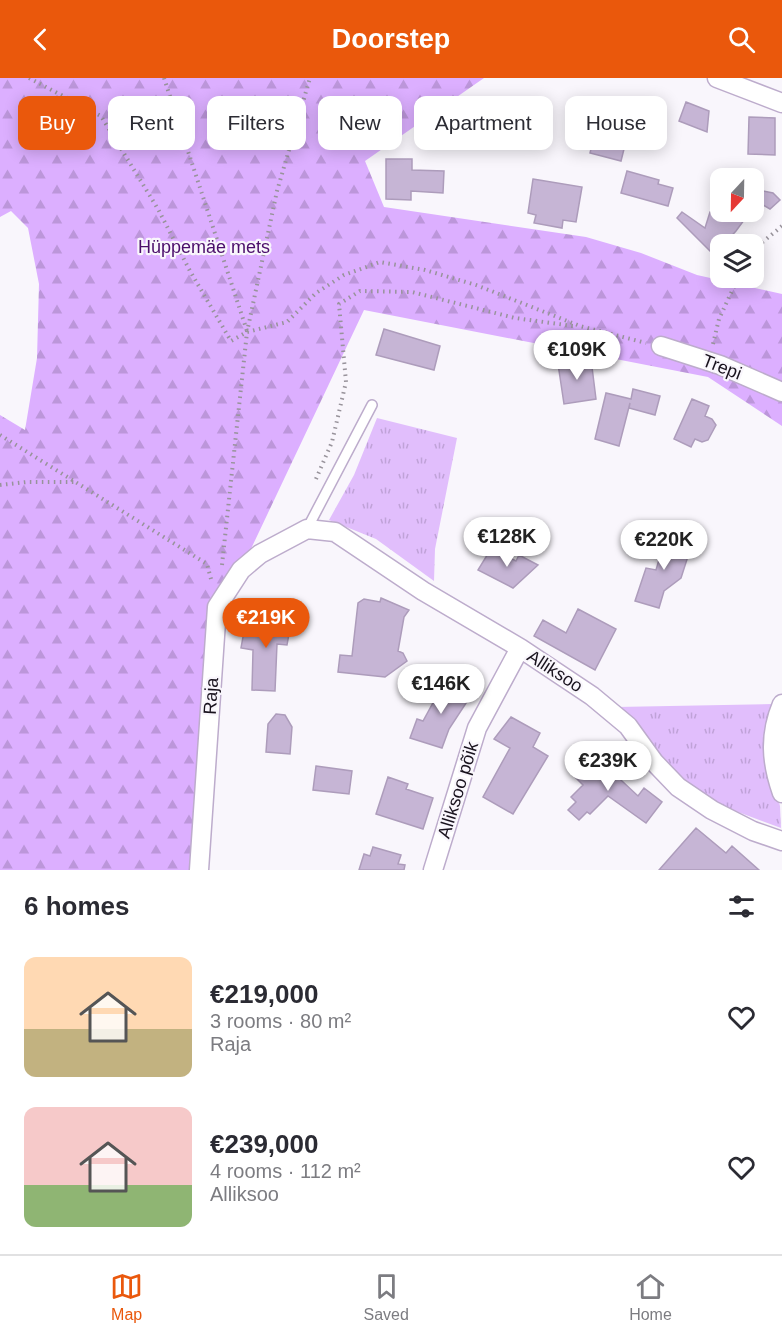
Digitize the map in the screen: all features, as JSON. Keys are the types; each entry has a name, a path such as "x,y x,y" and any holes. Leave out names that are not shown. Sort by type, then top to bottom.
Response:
{"street":[{"path":"717,78 782,103"},
{"name":"Trepi","path":"661,346 720,365 782,392"},
{"name":"Raja","path":"199,870 217,607 241,570 260,554 307,529"},
{"name":"Alliksoo","path":"307,529 335,532 423,591 520,648 592,696 628,726 678,787 712,810 753,831 782,841"},
{"name":"Alliksoo põik","path":"433,870 477,728 520,648"},
{"path":"782,704 772,739 773,767 782,793"}],"lane":[{"path":"307,529 372,405"}],"path":[{"path":"29,78 101,116 158,209 190,271 231,341 248,332 287,322 316,293 344,275 380,262 425,270 476,285 580,327"},
{"path":"164,78 248,332"},
{"path":"221,573 248,332 277,191 310,78"},
{"path":"764,241 782,226"},
{"path":"720,365 713,342 719,319 733,288"},
{"path":"313,484 332,442 346,382 339,304 360,291 412,292 515,318 580,327 661,346"},
{"path":"0,435 207,564 217,607"},
{"path":"0,485 27,482 74,482"}],"green space":[{"name":"Hüppemäe mets","path":"0,78 484,78 458,96 414,96 414,127 402,135 402,96 318,96 318,150 381,150 365,161 384,207 586,237 641,253 710,278 710,288 755,288 782,294 782,426 708,377 364,310 241,570 217,607 199,870 0,870 0,415 25,430 37,358 39,284 28,228 11,211 0,217"},
{"path":"377,418 457,438 435,549 434,581 376,539 329,520 354,475"},
{"path":"773,704 769,767 780,806 781,828 714,803 668,769 645,733 616,707"}],"building":[{"path":"686,102 709,111 707,132 679,121"},
{"path":"749,117 775,118 775,155 748,154"},
{"path":"591,150 624,150 621,161 590,153"},
{"path":"386,159 412,159 412,170 444,171 443,193 411,191 411,200 386,199"},
{"path":"627,171 659,180 658,184 673,188 668,206 621,193"},
{"path":"533,179 582,187 576,222 563,220 562,228 534,223 536,215 528,213"},
{"path":"764,191 773,193 780,200 770,209 764,205"},
{"path":"682,212 705,228 710,212 710,222 743,222 733,234 710,234 710,251 677,218"},
{"path":"384,329 440,346 434,370 376,355"},
{"path":"591,359 596,399 564,404 558,364"},
{"path":"633,389 660,396 655,415 629,408 630,403 619,446 595,439 606,393 631,399"},
{"path":"692,399 709,406 705,416 712,419 716,425 708,440 702,442 695,439 691,447 674,439"},
{"path":"667,532 685,538 682,547 690,550 681,578 664,591 659,608 635,601 646,568 656,570"},
{"path":"497,551 516,561 519,555 538,565 513,588 478,570 489,552 495,555"},
{"path":"381,598 409,610 404,617 398,651 403,653 407,661 385,677 338,672 340,655 352,656 358,603 364,599 380,602"},
{"path":"578,609 616,629 595,670 534,636 543,620 566,633"},
{"path":"263,614 292,618 287,645 277,644 275,691 252,690 253,650 241,648 245,626 256,628 257,622 262,623"},
{"path":"446,679 472,694 449,729 442,748 410,738 417,719 423,721"},
{"path":"276,714 285,715 292,727 290,754 266,752 268,724"},
{"path":"511,717 540,733 533,747 548,756 513,814 483,797 510,748 494,739"},
{"path":"592,753 638,796 644,788 662,802 646,823 608,796 590,814 587,812 579,820 568,810 576,802 571,797 583,785 572,774"},
{"path":"316,766 352,771 349,794 313,790"},
{"path":"388,777 408,784 406,789 433,798 423,829 376,814"},
{"path":"696,828 726,853 732,846 759,870 659,870"},
{"path":"373,847 401,855 398,864 405,865 404,870 359,870 364,854 370,856"}]}
